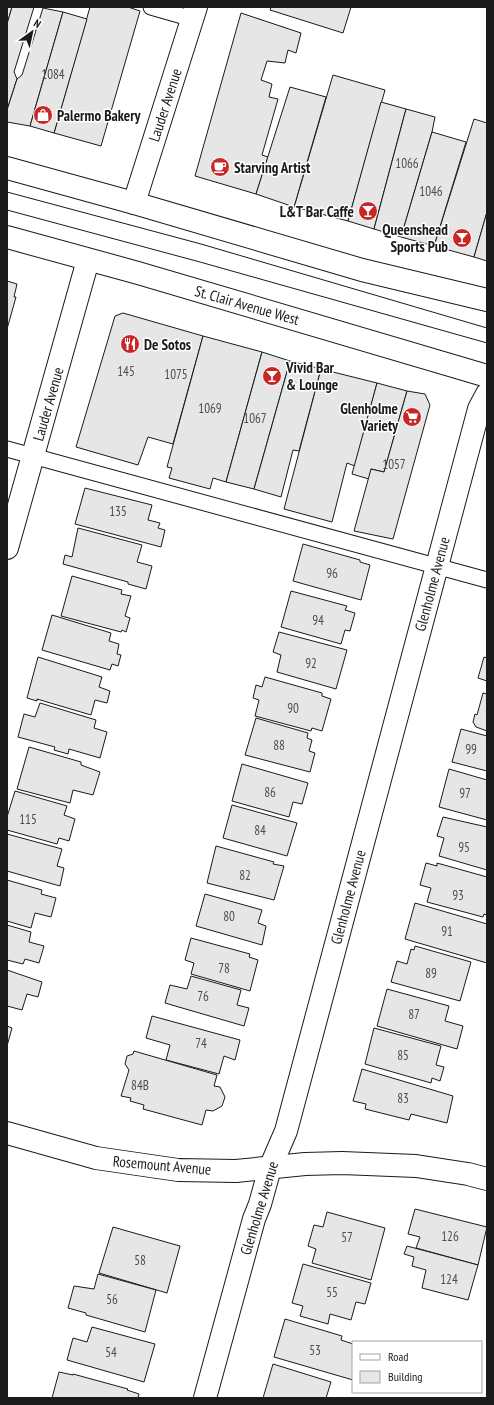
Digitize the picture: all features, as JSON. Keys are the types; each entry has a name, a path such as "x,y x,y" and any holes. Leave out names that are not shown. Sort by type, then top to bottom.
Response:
{"street":[{"name":"Lauder Avenue","path":"134,203 194,13"},
{"path":"7,168 134,203 362,270 487,300"},
{"name":"St. Clair Avenue West","path":"7,237 487,376"},
{"name":"Lauder Avenue","path":"7,548 88,260"},
{"name":"Glenholme Avenue","path":"205,1398 254,1219 260,1204 270,1168 286,1131 436,566 479,409 487,394"},
{"name":"Rosemount Avenue","path":"7,1133 96,1158 178,1170 236,1171 304,1164 342,1163 416,1166 468,1174 487,1179"}],"lane":[{"path":"150,7 194,13"},
{"path":"7,449 487,580"}],"building":[{"path":"7,7 12,7 7,24"},
{"path":"12,7 34,7 14,72 17,79 7,110 7,24"},
{"path":"90,7 128,7 140,11 101,146 54,133"},
{"path":"271,7 351,7 343,33 270,10"},
{"path":"43,8 63,12 30,126 7,122 7,110 17,79 22,75"},
{"path":"63,12 87,19 54,133 30,126"},
{"path":"241,13 301,33 296,53 288,50 285,63 267,61 261,80 272,84 269,97 278,99 262,155 268,157 256,194 195,176"},
{"path":"333,75 385,90 348,221 294,207"},
{"path":"290,87 326,97 294,207 256,194"},
{"path":"381,102 406,109 374,229 348,221"},
{"path":"406,109 435,117 432,132 401,237 374,229"},
{"path":"474,119 487,123 487,212 474,257 434,246"},
{"path":"432,132 466,142 434,246 401,237"},
{"path":"487,212 487,261 474,257"},
{"path":"7,281 17,284 14,297 16,297 7,329"},
{"path":"123,313 203,336 173,444 148,437 138,465 76,447 115,316"},
{"path":"203,336 262,352 226,482 213,478 210,489 169,478 172,468 167,467"},
{"path":"262,352 290,361 254,489 226,482"},
{"path":"290,361 321,369 299,451 293,450 281,497 254,489"},
{"path":"321,369 377,383 355,466 347,463 332,522 284,509"},
{"path":"377,383 407,391 384,472 371,469 369,479 352,474"},
{"path":"407,391 425,394 430,405 393,539 354,531 371,469 384,472"},
{"path":"85,488 152,505 148,520 160,523 158,528 165,530 161,547 75,524"},
{"path":"78,528 142,545 137,562 152,566 146,589 128,584 128,582 63,564 65,555 72,557"},
{"path":"303,544 360,560 360,562 370,565 361,600 293,581"},
{"path":"72,576 122,590 121,594 131,596 125,616 130,618 126,632 61,616"},
{"path":"291,591 347,606 345,610 355,613 350,631 345,630 341,644 281,627"},
{"path":"52,615 111,633 109,641 119,644 117,654 121,655 118,666 112,664 110,670 42,650"},
{"path":"279,632 347,650 336,689 277,672 281,655 273,652"},
{"path":"38,657 102,677 99,687 110,691 107,703 95,700 91,715 37,699 37,701 27,698"},
{"path":"484,657 487,658 487,681 478,678"},
{"path":"265,677 322,693 322,696 331,699 322,731 312,728 311,731 255,716 259,700 253,698 256,685 262,687"},
{"path":"483,693 487,694 487,731 476,727 473,722 475,714 477,715"},
{"path":"40,703 96,720 94,728 107,732 100,758 69,749 68,754 54,750 55,747 18,737 24,714 35,717"},
{"path":"256,718 308,733 307,738 312,740 309,751 315,753 310,772 245,755"},
{"path":"461,729 487,736 487,771 452,762"},
{"path":"29,747 81,762 81,765 100,772 93,795 73,790 70,803 17,789"},
{"path":"242,764 308,783 302,804 293,802 289,817 232,801"},
{"path":"449,769 487,780 487,820 439,807"},
{"path":"15,791 67,806 64,815 75,819 69,841 59,838 57,844 7,830 7,817"},
{"path":"232,805 297,823 287,856 223,838"},
{"path":"443,817 487,827 487,870 439,856 444,838 437,836"},
{"path":"7,834 62,849 57,866 64,868 60,886 7,871"},
{"path":"216,846 284,866 274,900 207,883"},
{"path":"426,863 437,866 437,863 487,877 487,915 484,914 483,917 427,902 431,888 420,885"},
{"path":"7,880 42,890 41,894 56,898 51,917 35,913 31,928 7,921"},
{"path":"205,894 262,910 258,923 266,926 262,945 196,926"},
{"path":"415,903 487,924 487,963 405,939"},
{"path":"7,925 31,932 29,942 44,946 39,963 25,959 23,964 7,960"},
{"path":"191,938 250,954 249,957 258,960 250,991 191,974 194,963 185,960"},
{"path":"415,946 471,962 460,1001 391,982 397,961 407,964 411,949 414,950"},
{"path":"7,970 42,982 38,997 27,994 22,1010 7,1006"},
{"path":"191,976 241,990 237,1005 249,1008 244,1026 165,1003 170,985 187,989"},
{"path":"387,989 449,1006 445,1021 463,1026 457,1049 377,1026"},
{"path":"152,1016 240,1040 235,1060 224,1056 219,1074 166,1060 170,1045 146,1038"},
{"path":"7,1026 12,1028 7,1046"},
{"path":"374,1028 441,1046 436,1065 444,1067 440,1081 432,1078 431,1083 365,1064"},
{"path":"134,1051 217,1075 214,1086 220,1087 225,1097 222,1106 213,1111 206,1110 202,1125 143,1109 144,1105 130,1101 131,1098 121,1096 129,1070 125,1064 127,1056 133,1054"},
{"path":"362,1069 453,1096 447,1123 411,1114 409,1120 365,1109 366,1104 353,1101"},
{"path":"415,1209 487,1227 478,1265 416,1248 420,1237 408,1234"},
{"path":"327,1212 385,1228 371,1280 312,1263 316,1249 308,1246 314,1225 323,1227"},
{"path":"113,1227 180,1246 167,1293 99,1273"},
{"path":"407,1246 478,1265 468,1300 422,1288 426,1270 412,1266 414,1257 404,1254"},
{"path":"303,1264 371,1283 365,1304 356,1302 351,1320 330,1314 328,1324 300,1316 303,1306 292,1303"},
{"path":"98,1274 156,1290 145,1332 86,1315 86,1313 68,1308 74,1286 94,1289"},
{"path":"285,1319 342,1336 341,1340 352,1344 352,1380 274,1357"},
{"path":"92,1327 155,1344 144,1382 67,1360 73,1338 87,1342"},
{"path":"273,1364 331,1382 326,1398 263,1398"},
{"path":"59,1372 73,1374 128,1389 127,1390 139,1394 138,1398 52,1398"}],"tram line":[{"path":"7,192 201,244 487,328"},
{"path":"7,210 200,262 487,343"}],"place":[{"name":"Palermo Bakery","path":"43,115"},
{"name":"Starving Artist","path":"220,167"},
{"name":"L&T Bar Caffe","path":"368,211"},
{"name":"Queenshead Sports Pub","path":"462,238"},
{"name":"De Sotos","path":"130,344"},
{"name":"Vivid Bar & Lounge","path":"272,376"},
{"name":"Glenholme Variety","path":"412,417"}]}
